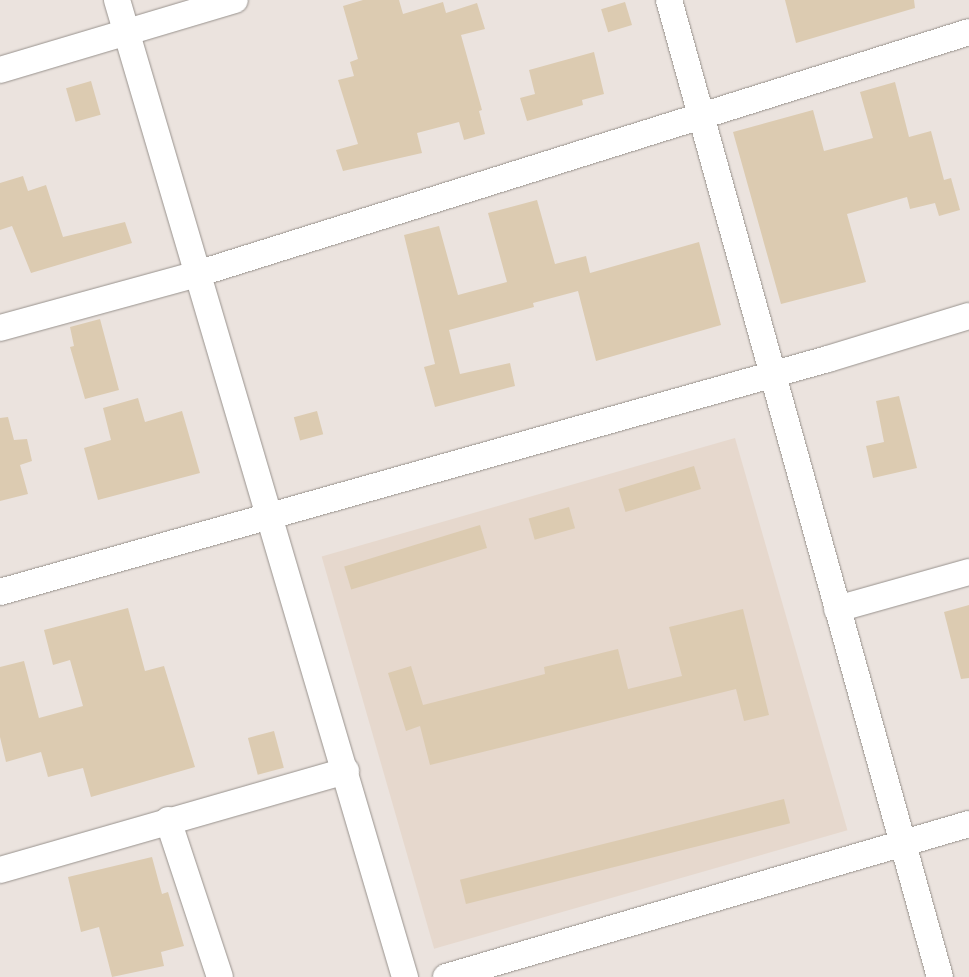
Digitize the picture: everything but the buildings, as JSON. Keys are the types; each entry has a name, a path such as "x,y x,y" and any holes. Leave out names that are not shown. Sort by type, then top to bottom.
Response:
{"street":[{"path":"117,0 268,517 346,771 405,977"},
{"path":"0,70 235,0"},
{"path":"669,0 774,374 900,844 940,977"},
{"path":"0,328 197,274 969,32"},
{"path":"0,592 774,374 969,316"},
{"path":"837,610 969,572"},
{"path":"0,870 168,820 346,771"},
{"path":"168,820 220,977"},
{"path":"446,977 969,824"}],"shaded area":[{"path":"735,438 847,830 434,949 322,557"}]}
